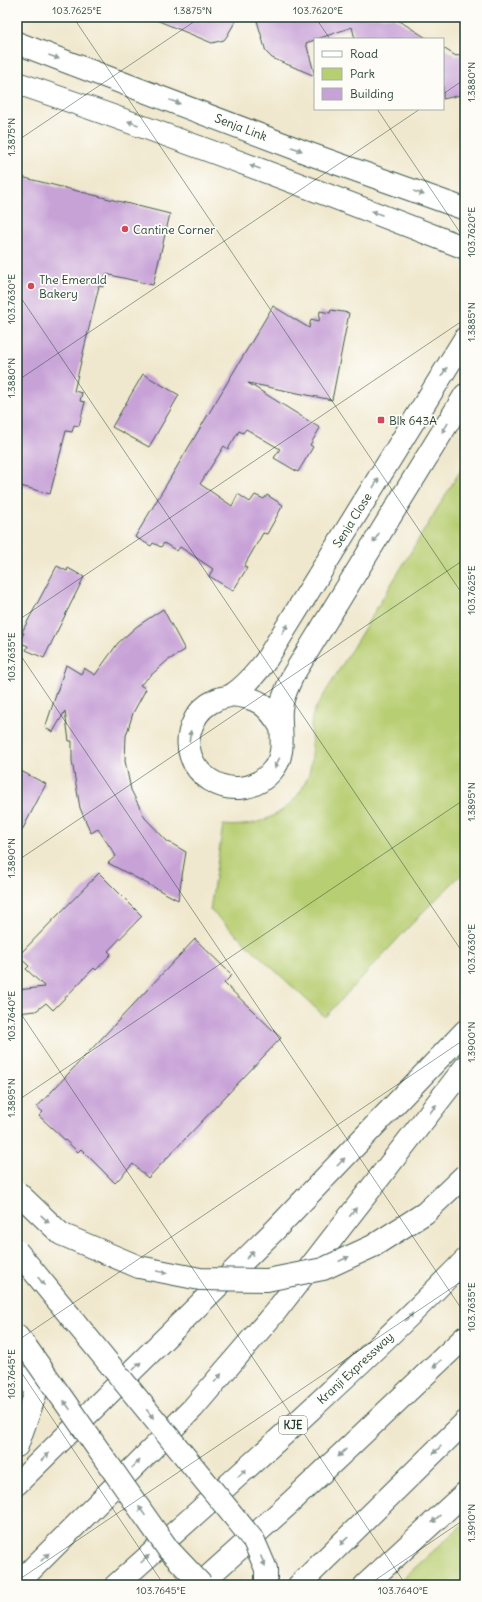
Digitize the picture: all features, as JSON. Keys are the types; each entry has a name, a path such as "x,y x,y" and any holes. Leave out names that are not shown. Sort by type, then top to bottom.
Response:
{"main road":[{"name":"Senja Link","path":"17,43 310,154 465,209"},
{"path":"17,83 290,179 465,248"},
{"name":"Senja Close","path":"465,338 265,662 254,677 231,695 216,700 204,708 194,720 189,735 190,750 195,765 204,777 217,785 233,789 248,787 262,780 273,770 280,756 283,741 280,726 281,707 293,675 465,395"},
{"name":"Senja Close","path":"231,695 247,697 261,702 272,712 280,726"},
{"path":"17,1484 276,1229 465,1031"},
{"path":"17,1584 198,1402 276,1311 465,1067"},
{"path":"17,1192 61,1234 139,1268 200,1279 267,1280 323,1269 374,1246 425,1213 465,1175"},
{"path":"17,1251 254,1541 266,1569 266,1585"},
{"name":"Kranji Expressway","path":"116,1585 250,1466 402,1325 465,1260"},
{"path":"22,1342 168,1549 200,1585 291,1502 465,1337"},
{"path":"17,1446 35,1395 22,1342"},
{"path":"299,1585 465,1422"},
{"path":"365,1585 465,1493"}],"green space":[{"path":"465,463 465,871 421,914 325,1017 210,910 223,825 255,823 269,818 294,800 303,787 309,773 312,756 311,723 314,711"},
{"path":"465,1522 465,1585 396,1585"}],"building":[{"path":"149,17 238,17 224,40 212,43"},
{"path":"256,17 393,17 426,38 355,38 352,27 320,38 314,38 314,40 306,43 314,76 272,58 266,52"},
{"path":"444,49 456,56 465,54 465,94 444,99"},
{"path":"17,176 170,214 153,285 106,274 103,287 99,286 74,391 82,393 80,401 85,402 79,426 74,425 72,432 66,431 50,494 17,485"},
{"path":"273,306 309,328 311,319 319,321 320,311 330,313 331,310 349,313 332,400 248,383 320,428 310,445 313,447 298,472 274,458 280,449 246,429 243,433 239,431 228,449 224,446 200,484 232,506 238,494 250,502 255,495 264,499 267,495 283,505 267,534 263,533 244,566 247,568 233,591 209,576 213,569 180,547 177,551 164,543 161,547 153,543 151,546 135,537"},
{"path":"143,374 179,395 149,447 112,427"},
{"path":"57,566 67,571 68,568 84,577 44,658 26,650 28,646 19,642 24,633 22,632"},
{"path":"163,609 185,650 167,661 140,685 146,689 133,713 126,736 125,761 131,790 145,818 167,841 186,852 178,900 108,863 116,856 98,829 91,833 80,808 72,761 72,741 69,741 65,711 53,732 45,728 66,665 81,674 84,668 95,675 118,643 136,627"},
{"path":"17,769 46,784 17,840"},
{"path":"99,873 142,916 108,951 111,954 96,970 94,968 53,1010 46,1003 36,1011 17,1013 17,990 45,987 26,969 29,966 18,956"},
{"path":"195,939 232,975 224,983 281,1038 148,1178 133,1164 115,1183 81,1149 78,1152 39,1116 43,1112 37,1107"}],"place":[{"name":"Cantine Corner","path":"125,229"},
{"name":"The Emerald Bakery","path":"31,286"},
{"name":"Blk 643A","path":"381,420"}]}
